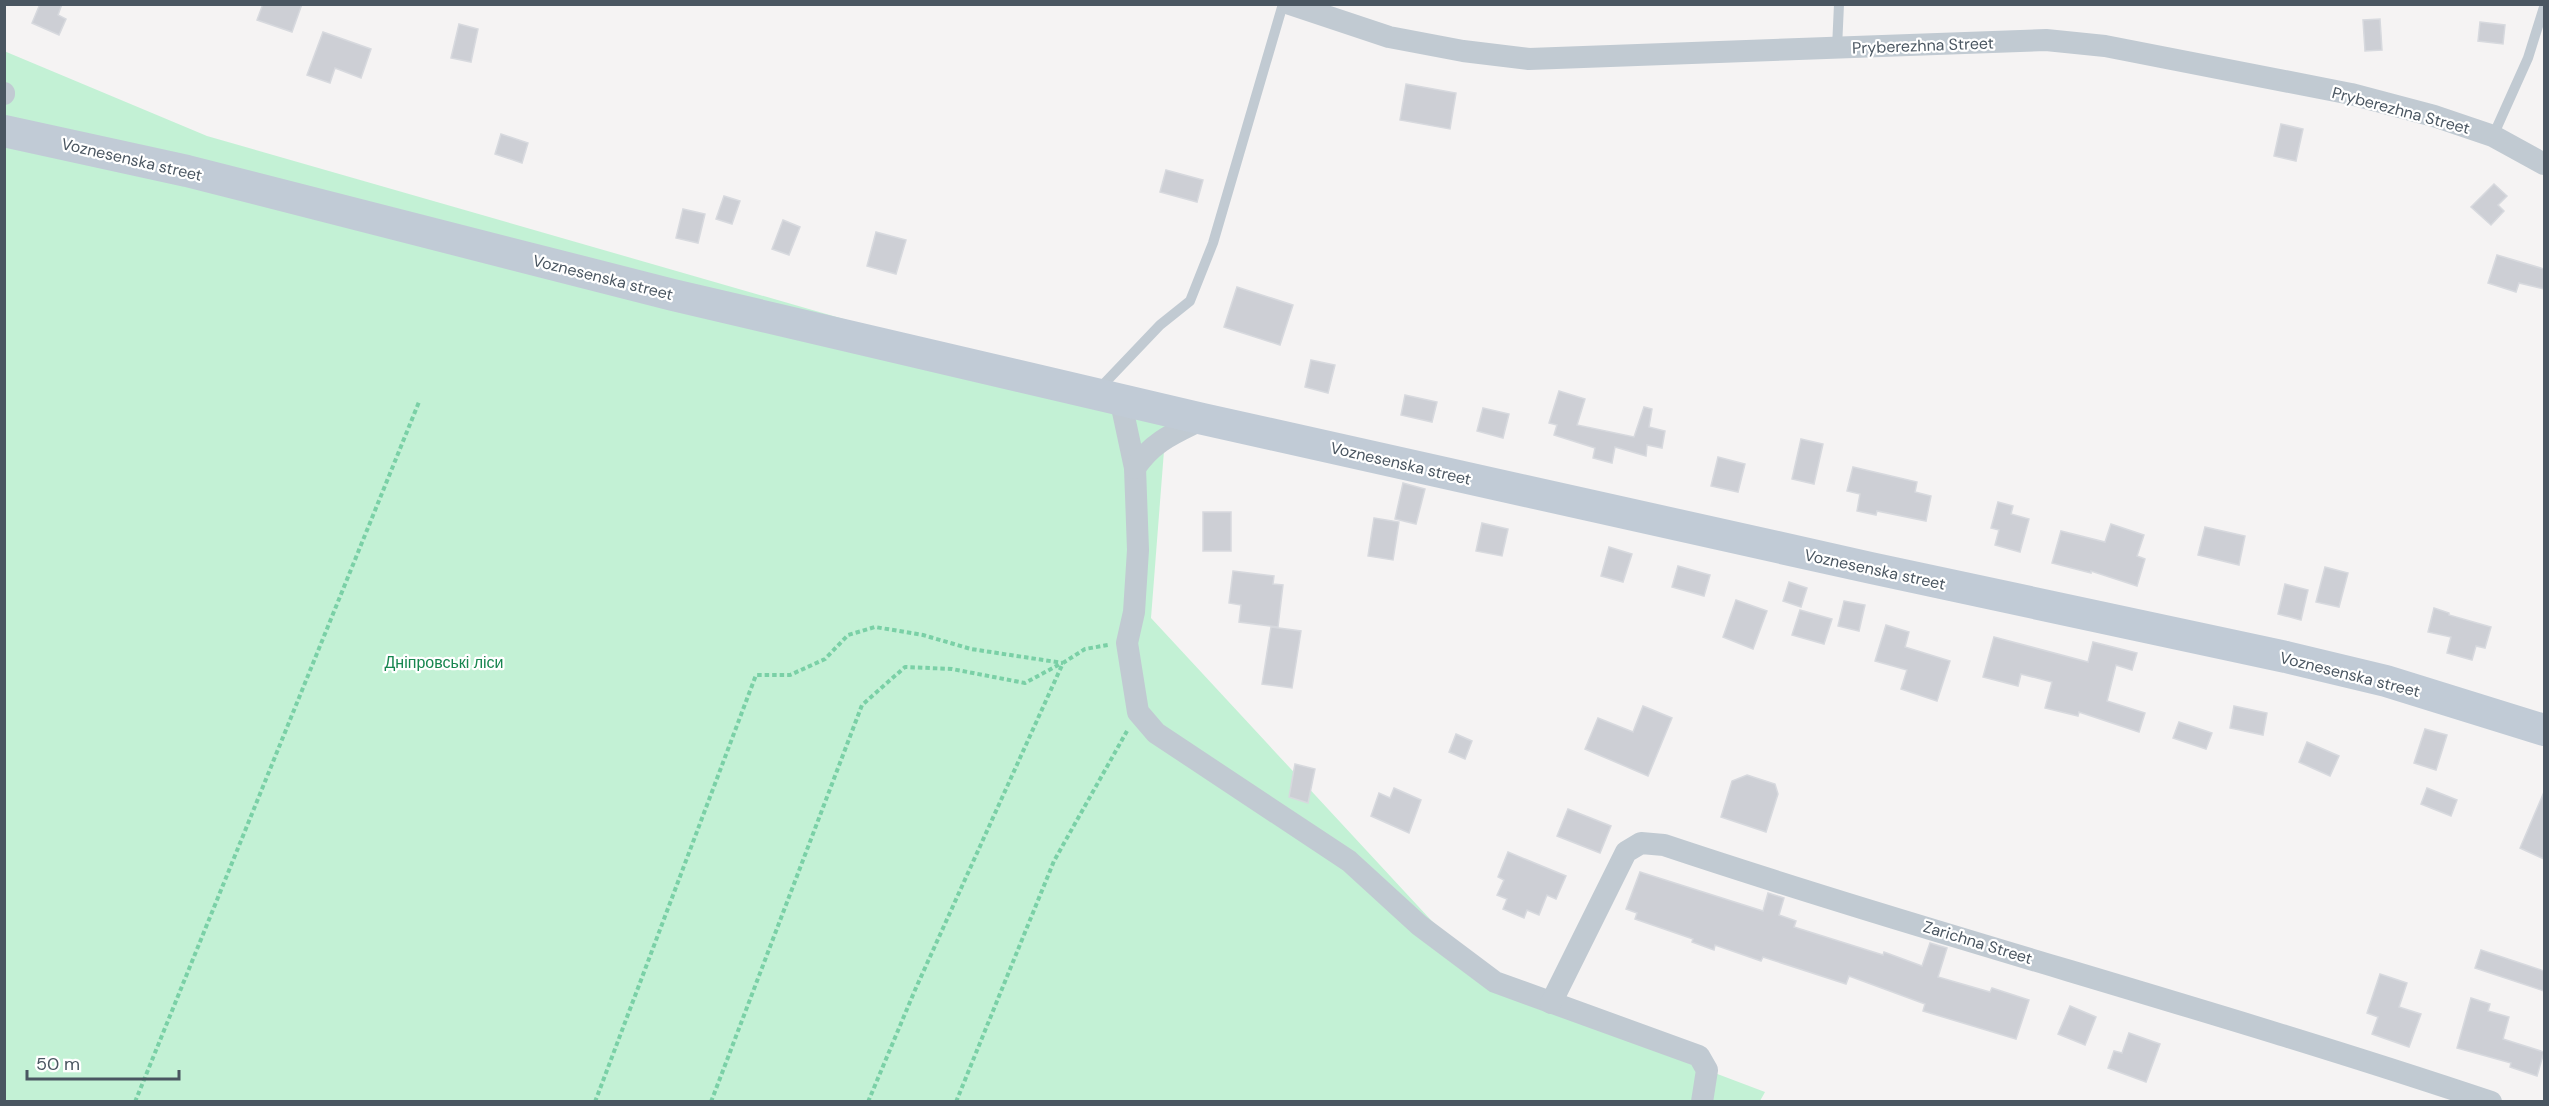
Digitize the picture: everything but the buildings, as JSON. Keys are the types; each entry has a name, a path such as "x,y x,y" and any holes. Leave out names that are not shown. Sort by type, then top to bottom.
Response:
{"main road":[{"name":"Voznesenska street","path":"4,131 187,171 673,295 1203,419 1871,568 2286,657 2386,681 2544,730"}],"street":[{"name":"Pryberezhna Street","path":"1290,4 1389,37 1463,51 1528,59 2046,40 2105,46 2351,94 2434,116 2493,136 2544,164"},
{"path":"1108,395 1135,468 1138,550 1134,612 1127,643 1138,712 1156,733 1349,861 1419,925 1495,981 1699,1056 1707,1070 1702,1101"},
{"path":"1135,468 1146,452 1164,438 1203,419"},
{"name":"Zarichna Street","path":"1551,1003 1626,852 1641,843 1664,845 2362,1059 2491,1101"}],"lane":[{"path":"1108,395 1160,325 1190,301 1213,243 1283,4"},
{"path":"1836,49 1839,4"},
{"path":"2493,136 2528,58 2544,7"}],"path":[{"path":"135,1101 419,402"},
{"path":"595,1101 756,675 790,675 825,658 848,635 875,627 923,635 972,649 1063,663"},
{"path":"711,1101 862,705 905,667 952,669 1025,683 1085,649 1127,643"},
{"path":"868,1101 915,990 1063,663"},
{"path":"956,1101 1054,861 1138,712"}],"green space":[{"name":"Дніпровські ліси","path":"4,51 207,136 1167,412 1151,618 1480,973 1540,1007 1765,1092 1760,1101 5,1101"}]}
